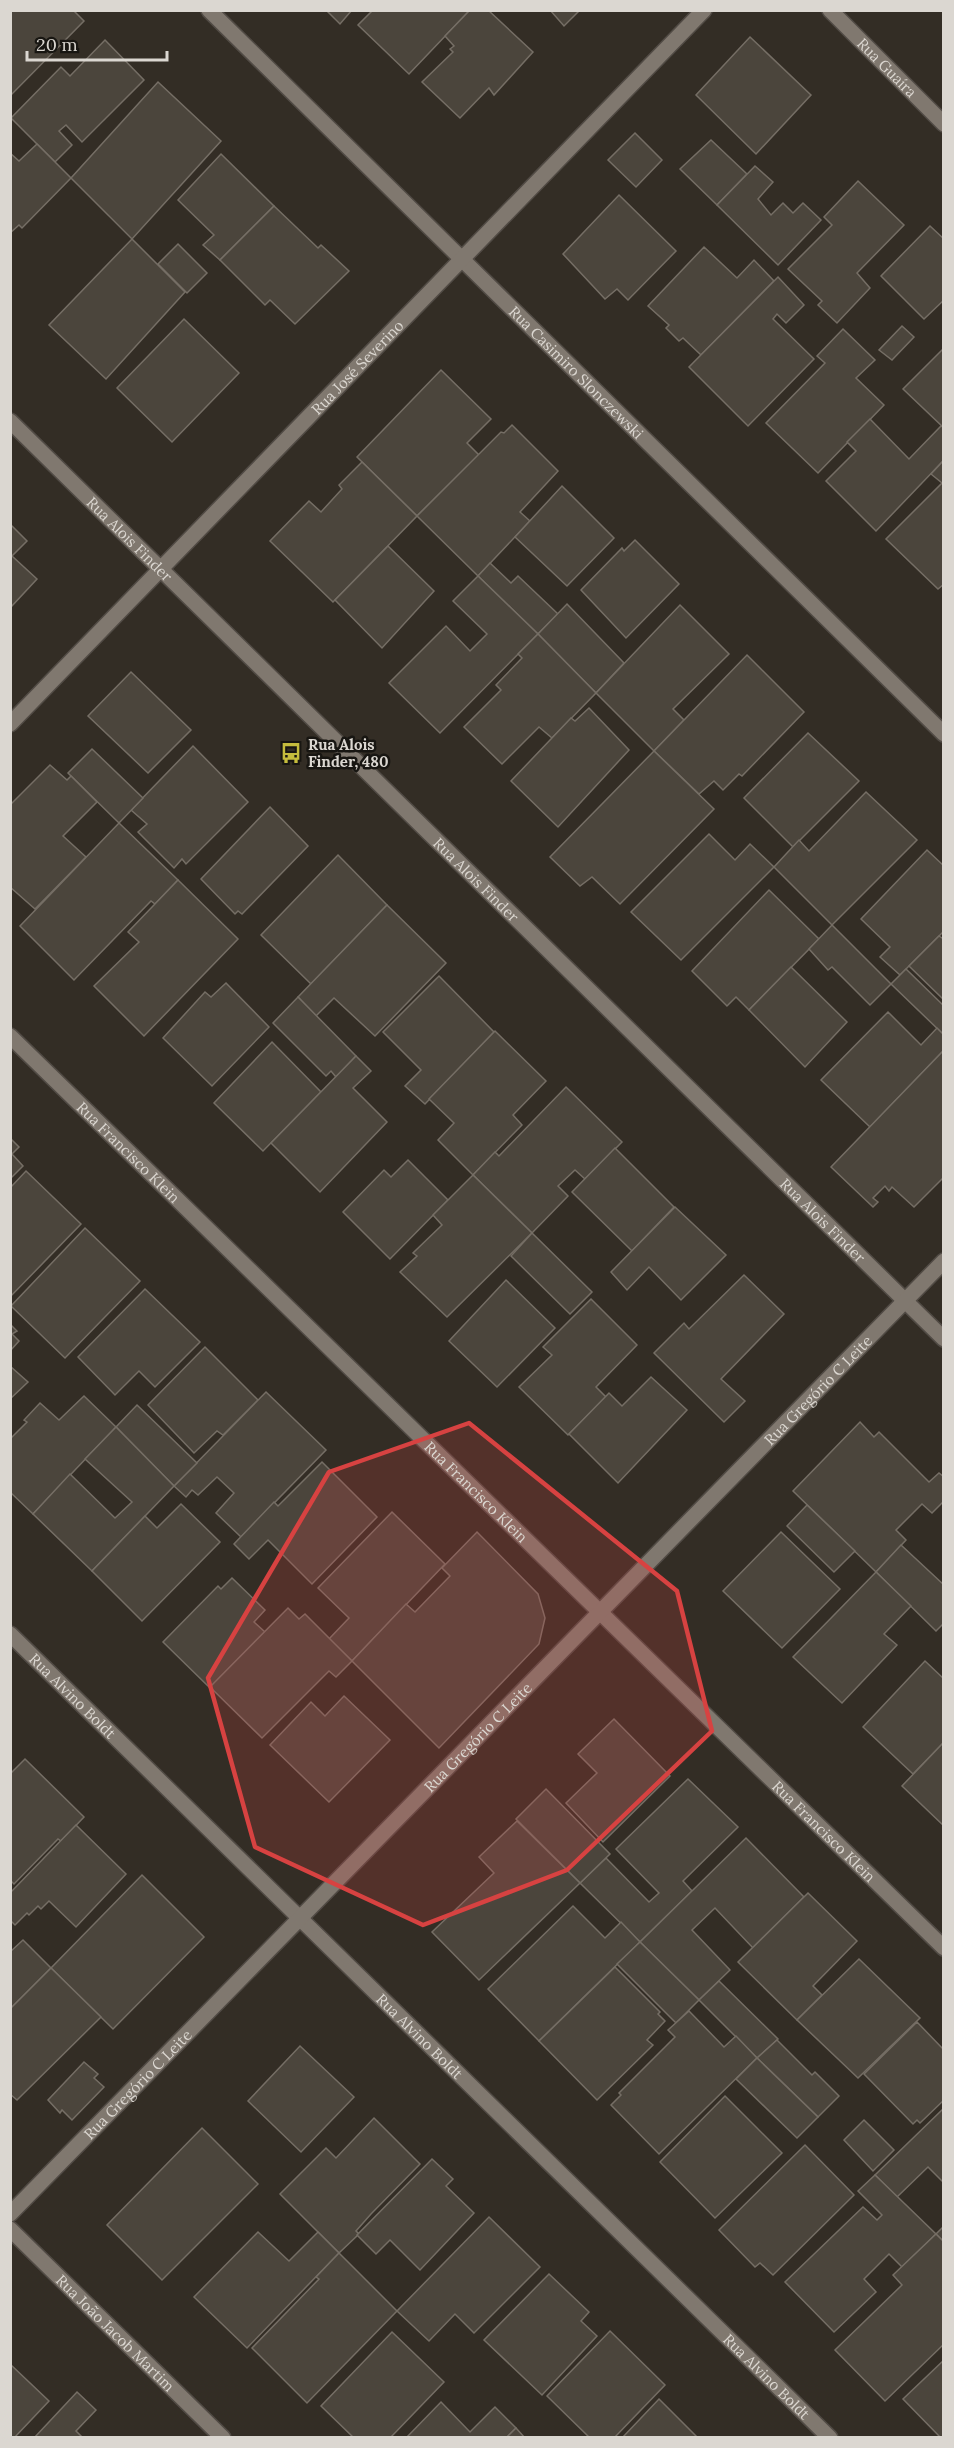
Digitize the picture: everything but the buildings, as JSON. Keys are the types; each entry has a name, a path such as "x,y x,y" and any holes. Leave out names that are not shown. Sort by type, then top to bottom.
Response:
{"street":[{"name":"Rua Casimiro Slonczewski","path":"209,10 944,734"},
{"name":"Rua José Severino","path":"10,724 704,10"},
{"name":"Rua Guaíra","path":"830,10 944,124"},
{"name":"Rua Alois Finder","path":"10,421 944,1339"},
{"name":"Rua Francisco Klein","path":"10,1036 944,1948"},
{"name":"Rua Gregório C Leite","path":"10,2214 944,1261"},
{"name":"Rua Alvino Boldt","path":"10,1634 830,2438"},
{"name":"Rua João Jacob Martim","path":"10,2229 223,2438"}],"highlighted area":[{"path":"469,1423 677,1591 712,1731 567,1870 423,1925 255,1847 208,1678 329,1472"}],"place":[{"name":"Rua Alois Finder, 480","path":"291,753"}]}
